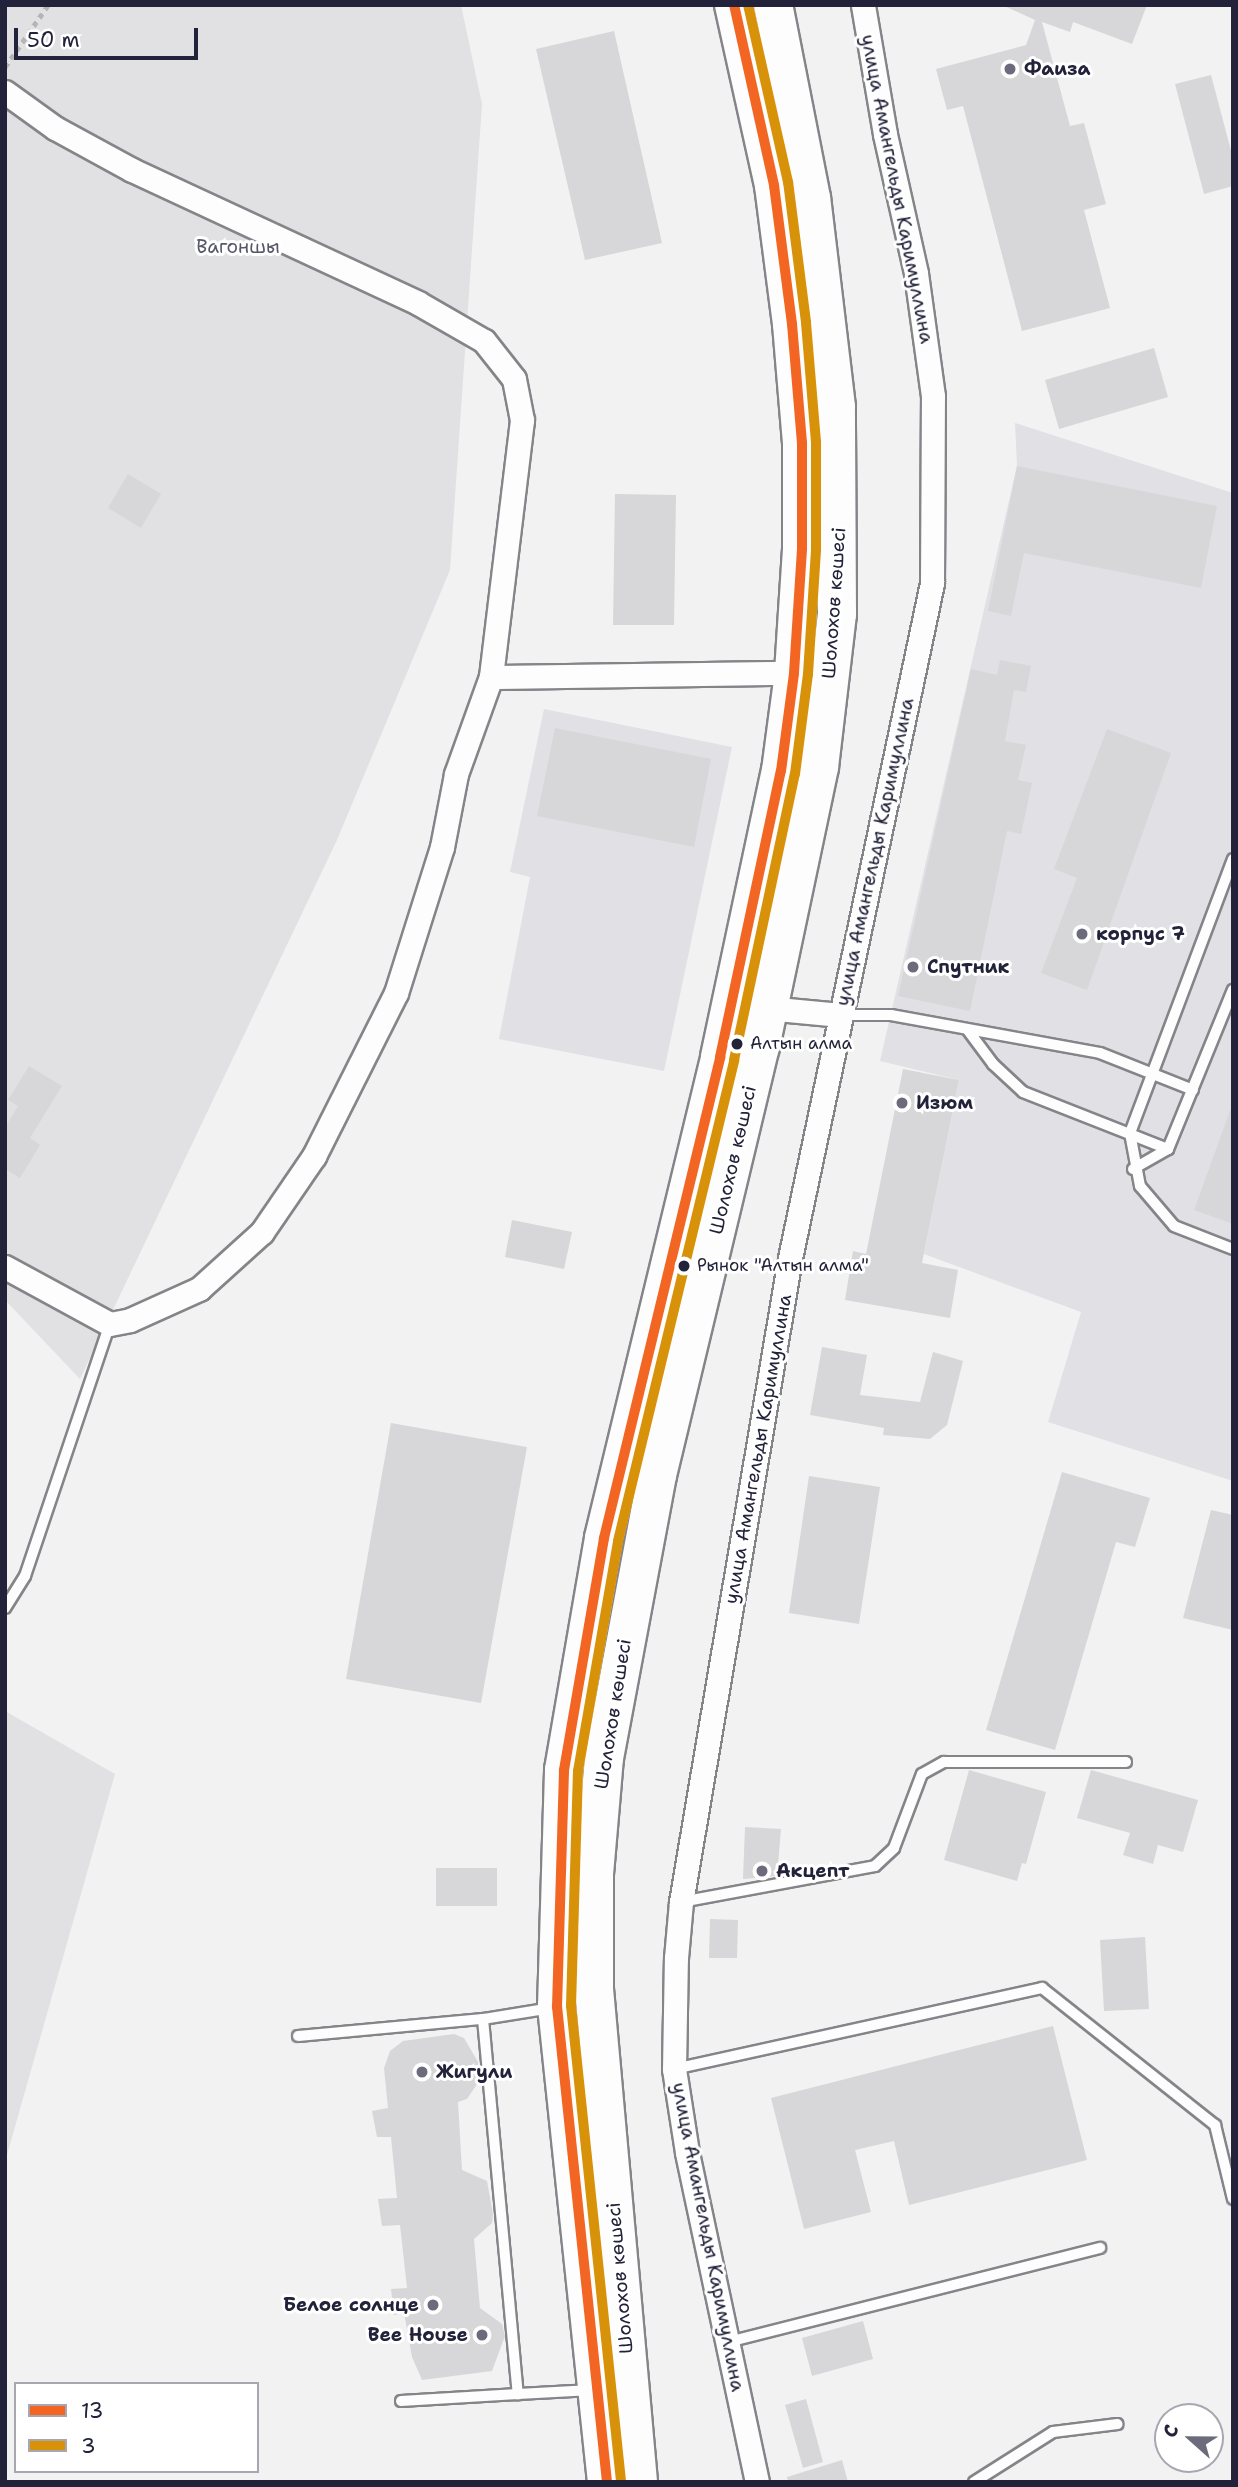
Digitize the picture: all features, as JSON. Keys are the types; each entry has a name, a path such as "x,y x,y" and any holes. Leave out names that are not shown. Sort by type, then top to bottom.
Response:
{"highway":[{"name":"Шолохов көшесі","path":"638,2482 594,1990 594,1874 602,1771 657,1475 750,1007 794,673 802,443 792,324 774,185 734,5"},
{"name":"Шолохов көшесі","path":"607,2482 595,2389 557,2007 564,1770 621,1463 819,766 837,614 840,504 836,407 811,198 773,5"}],"street":[{"name":"улица Амангельды Каримуллина","path":"758,2482 674,2069 681,1902 790,1258 932,583 933,396 916,273 885,134 863,5"},
{"path":"5,92 55,128 131,170 418,303 484,341 514,379 522,420 491,677 456,774 442,847 396,993 314,1156 262,1232 199,1289 130,1320 110,1324 5,1267"},
{"path":"491,677 794,673"},
{"path":"750,1007 841,1016"}],"lane":[{"path":"1233,859 1130,1133 1133,1169 1140,1186 1174,1226 1233,1249"},
{"path":"1133,1169 1168,1149 1233,990"},
{"path":"841,1016 891,1015 1100,1053 1154,1072 1193,1090"},
{"path":"967,1029 993,1064 1023,1092 1168,1149"},
{"path":"5,1608 25,1576 110,1324"},
{"path":"681,1902 875,1867 894,1848 922,1774 944,1762 1126,1762"},
{"path":"674,2069 1042,1989 1215,2125 1233,2199"},
{"path":"298,2036 483,2019 557,2007"},
{"path":"483,2019 518,2394"},
{"path":"728,2342 1100,2248"},
{"path":"401,2401 595,2389"},
{"path":"974,2482 1053,2432 1118,2424"}],"path":[{"path":"5,66 48,5"}],"shaded area":[{"name":"Алтын алма","path":"1015,423 1233,493 1233,1481 1048,1422 1081,1312 924,1254 959,1080 880,1061 1017,466"},
{"path":"544,709 732,747 664,1071 499,1039 530,877 510,872"}],"green space":[{"name":"Вагоншы","path":"5,5 461,5 482,104 450,570 337,840 80,1379 5,1300"},
{"path":"5,1711 115,1774 5,2162"}],"building":[{"path":"1002,5 1147,5 1132,44 1073,22 1070,32 1042,22 1070,126 1084,123 1106,204 1084,210 1110,308 1022,331 963,106 947,110 936,69 1026,45 1035,20"},
{"path":"614,31 662,243 585,260 536,49"},
{"path":"1211,75 1233,158 1233,186 1204,194 1175,84"},
{"path":"1154,348 1168,397 1059,429 1045,380"},
{"path":"1017,466 1217,506 1201,588 1024,553 1011,616 988,611"},
{"path":"128,474 161,494 141,528 108,508"},
{"path":"615,494 676,495 674,625 613,625"},
{"path":"1000,660 1031,666 1026,692 1014,690 1005,741 1026,745 1018,780 1032,783 1021,834 1007,831 970,1011 898,996 971,669 997,675"},
{"path":"555,728 711,759 694,847 537,816"},
{"path":"1107,729 1171,753 1087,990 1041,973 1077,878 1054,869"},
{"path":"29,1066 62,1086 30,1138 40,1145 20,1178 5,1169 5,1127 18,1106 8,1100"},
{"path":"903,1069 959,1080 922,1263 958,1270 950,1318 845,1300 853,1251 866,1254"},
{"path":"1230,1111 1233,1111 1233,1224 1194,1210"},
{"path":"512,1220 572,1232 564,1269 505,1257"},
{"path":"822,1347 867,1355 860,1395 920,1402 933,1352 963,1361 947,1425 930,1439 883,1435 884,1428 810,1415"},
{"path":"391,1423 527,1447 481,1703 346,1679"},
{"path":"1062,1472 1150,1498 1135,1547 1116,1542 1055,1750 986,1730"},
{"path":"809,1476 880,1487 859,1624 789,1613"},
{"path":"1211,1510 1233,1515 1233,1630 1183,1618"},
{"path":"969,1770 1046,1792 1026,1864 1022,1863 1017,1881 944,1860"},
{"path":"1091,1770 1198,1800 1183,1852 1158,1845 1153,1864 1123,1855 1130,1833 1077,1818"},
{"path":"745,1827 781,1829 777,1876 743,1879"},
{"path":"436,1868 497,1868 497,1906 436,1906"},
{"path":"710,1919 738,1920 737,1958 709,1958"},
{"path":"1145,1937 1149,2009 1104,2011 1100,1940"},
{"path":"1053,2026 1087,2160 909,2205 894,2141 855,2150 871,2212 804,2229 771,2098"},
{"name":"Белое солнце","path":"454,2034 464,2038 478,2062 477,2084 467,2099 458,2102 462,2170 487,2181 493,2214 492,2223 474,2239 480,2308 502,2324 505,2336 492,2371 422,2380 412,2357 404,2313 394,2315 391,2289 407,2288 400,2225 382,2226 378,2199 397,2198 391,2137 377,2137 372,2111 388,2108 384,2068 390,2051 403,2041"},
{"path":"863,2321 873,2359 812,2376 802,2338"},
{"path":"806,2399 823,2462 803,2468 785,2405"},
{"path":"842,2460 848,2482 788,2482 787,2477"}],"transit line":[{"name":"13","path":"607,2482 557,2007 564,1770 604,1538 720,1057 781,771 794,673 802,548 802,443 792,324 774,185 734,5"},
{"name":"3","path":"621,2481 571,2006 578,1771 618,1541 734,1060 795,774 808,674 816,549 816,442 806,322 788,182 748,5"}],"place":[{"name":"Фаиза","path":"1010,69"},
{"name":"корпус 7","path":"1082,934"},
{"name":"Спутник","path":"913,967"},
{"name":"Алтын алма","path":"737,1044"},
{"name":"Изюм","path":"902,1103"},
{"name":"Рынок \"Алтын алма\"","path":"684,1266"},
{"name":"Акцепт","path":"762,1871"},
{"name":"Жигули","path":"422,2072"},
{"name":"Белое солнце","path":"433,2305"},
{"name":"Bee House","path":"482,2335"}]}
